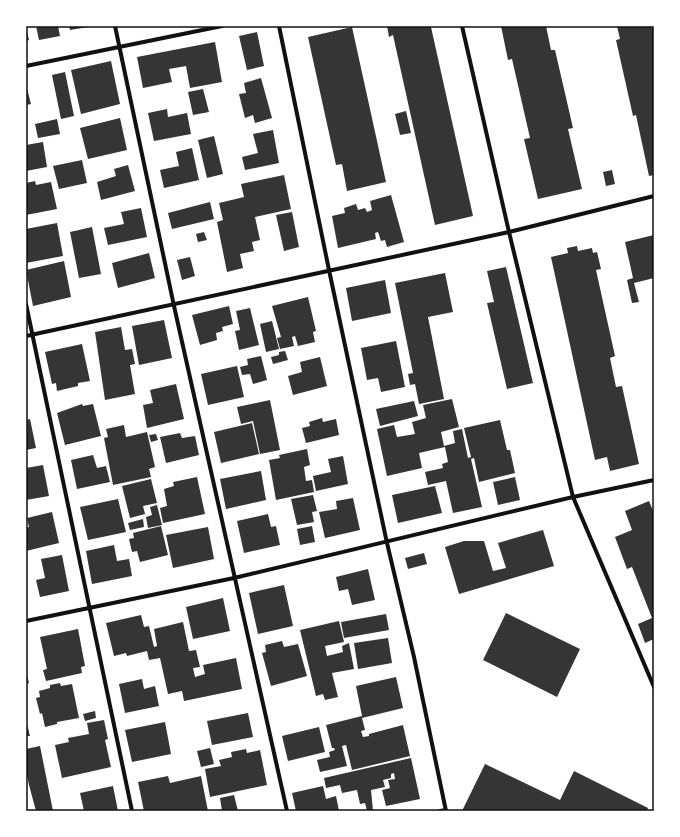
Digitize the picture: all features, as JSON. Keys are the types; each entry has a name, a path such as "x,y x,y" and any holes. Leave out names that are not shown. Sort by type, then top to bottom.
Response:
{"street":[{"path":"115,26 174,306 287,811"},
{"path":"26,66 222,26"},
{"path":"279,26 387,543 414,657 446,810 440,811"},
{"path":"462,26 509,232 574,497 654,687"},
{"path":"26,336 174,306 329,270 509,232 654,196"},
{"path":"26,304 132,811"},
{"path":"26,621 234,578 387,543 574,497 654,480"}],"building":[{"path":"36,26 58,26 60,36 39,40"},
{"path":"69,26 88,26 88,27 70,30"},
{"path":"387,26 431,27 473,216 435,225 393,35 389,37"},
{"path":"501,26 546,26 551,50 555,50 573,128 568,129 582,189 538,199 524,139 530,138 512,59 508,60"},
{"path":"617,26 654,26 654,175 649,176 636,115 633,116 616,40 620,39"},
{"path":"352,27 386,182 347,191 342,164 336,165 308,37"},
{"path":"26,28 29,40 26,41"},
{"path":"257,32 264,66 247,70 239,36"},
{"path":"215,42 222,82 190,88 186,66 169,69 172,82 143,88 137,57"},
{"path":"111,61 120,104 81,114 71,70"},
{"path":"65,72 74,116 61,119 52,75"},
{"path":"261,78 272,118 255,123 253,115 245,118 239,94 246,93 244,83"},
{"path":"26,85 31,104 26,105"},
{"path":"203,89 209,112 193,115 188,92"},
{"path":"167,109 168,117 187,113 191,134 154,141 148,113"},
{"path":"406,111 411,133 400,135 395,114"},
{"path":"120,118 127,150 88,159 80,128"},
{"path":"57,119 60,134 38,138 35,124"},
{"path":"273,130 279,163 245,170 242,157 258,153 253,134"},
{"path":"214,136 223,174 207,178 198,140"},
{"path":"43,142 47,167 26,171 26,145"},
{"path":"192,148 199,180 164,188 160,170 179,166 176,152"},
{"path":"82,160 87,183 59,189 53,166"},
{"path":"128,165 135,191 101,200 97,182 116,176 114,169"},
{"path":"612,170 615,184 606,186 603,172"},
{"path":"284,175 291,209 255,217 260,240 252,242 254,251 240,254 243,268 227,272 217,222 223,220 219,203 244,197 241,184"},
{"path":"35,181 36,185 51,182 57,209 26,215 26,183"},
{"path":"391,195 404,242 387,247 385,240 381,241 378,232 375,233 376,239 338,248 332,216 345,213 344,208 356,204 358,210 365,208 367,212 372,210 370,201"},
{"path":"210,202 214,219 172,229 168,213"},
{"path":"141,208 147,237 108,245 104,228 124,224 121,212"},
{"path":"292,212 299,247 284,251 276,215"},
{"path":"57,223 63,256 26,263 26,229"},
{"path":"92,227 101,274 79,278 70,232"},
{"path":"204,232 207,240 198,242 196,234"},
{"path":"654,235 654,278 634,283 639,302 632,303 627,280 633,278 625,242"},
{"path":"577,246 578,251 592,248 593,253 597,252 601,269 596,270 615,356 610,358 616,387 622,386 639,464 610,471 607,457 595,460 551,257 568,253 567,248"},
{"path":"149,253 155,278 118,288 112,263"},
{"path":"190,257 195,276 182,280 177,260"},
{"path":"64,261 71,297 33,306 26,270"},
{"path":"506,267 533,383 507,389 487,303 494,302 487,271"},
{"path":"445,273 453,312 428,317 444,399 419,404 415,384 410,385 408,374 413,373 395,283"},
{"path":"385,280 391,313 352,321 346,288"},
{"path":"308,297 316,331 313,332 315,342 298,346 295,336 292,337 294,346 280,349 277,338 281,337 272,306"},
{"path":"229,306 233,324 222,327 223,331 216,333 217,340 200,345 192,315"},
{"path":"250,308 259,345 239,350 235,331 240,330 236,311"},
{"path":"164,320 172,358 139,365 132,326"},
{"path":"272,321 279,349 266,352 260,324"},
{"path":"121,327 125,350 132,349 135,364 130,365 135,394 105,400 95,332"},
{"path":"396,341 405,387 381,392 378,378 367,380 361,348"},
{"path":"82,344 90,381 78,383 78,386 57,391 56,383 52,384 45,352"},
{"path":"285,351 288,360 273,364 271,357 279,355 279,352"},
{"path":"261,356 267,380 253,384 250,374 242,375 240,367 248,365 247,359"},
{"path":"320,357 327,386 293,395 288,376 302,372 300,362"},
{"path":"237,366 244,397 208,405 201,374"},
{"path":"176,384 184,419 147,428 143,405 153,403 150,390"},
{"path":"452,399 459,427 441,432 444,446 455,443 453,431 462,429 468,458 471,457 464,428 500,420 507,450 510,450 515,473 479,482 474,458 471,459 482,507 453,513 446,481 428,485 425,472 443,468 442,464 448,462 445,447 419,453 422,468 387,476 377,429 394,425 397,437 415,434 412,422 426,418 423,405"},
{"path":"270,400 280,450 260,454 253,421 241,424 237,407"},
{"path":"414,401 418,416 380,426 376,409"},
{"path":"82,404 83,406 93,404 101,436 65,445 57,413"},
{"path":"322,418 323,422 336,419 339,435 306,443 302,428 310,426 309,422"},
{"path":"30,419 36,448 26,450 26,420"},
{"path":"252,423 259,454 221,463 214,432"},
{"path":"124,425 126,437 147,432 155,467 149,469 151,477 113,485 104,438 108,437 106,429"},
{"path":"180,433 182,438 195,436 199,455 166,463 160,437"},
{"path":"156,434 158,440 151,442 149,435"},
{"path":"307,449 310,465 304,467 306,481 312,480 314,492 276,500 269,460 280,458 279,455"},
{"path":"93,455 97,468 106,466 110,482 77,489 71,460"},
{"path":"343,456 348,484 316,491 313,476 331,472 328,459"},
{"path":"43,465 49,496 26,500 26,468"},
{"path":"261,471 266,500 226,509 220,479"},
{"path":"197,477 205,514 163,523 160,508 167,506 164,489 174,486 173,482"},
{"path":"515,477 520,500 498,505 493,482"},
{"path":"151,479 157,503 143,506 145,514 130,518 122,486"},
{"path":"435,486 442,513 398,523 392,495"},
{"path":"313,495 317,511 312,512 314,522 297,525 291,499"},
{"path":"353,498 360,530 325,538 319,512 337,509 336,501"},
{"path":"118,499 126,532 88,540 80,507"},
{"path":"649,501 654,513 654,639 645,643 638,624 652,618 632,567 627,569 615,537 632,530 625,511"},
{"path":"157,505 162,525 148,528 146,517 152,515 150,507"},
{"path":"52,512 59,543 26,551 26,528 29,527 27,518"},
{"path":"268,514 271,527 276,526 280,545 244,553 237,521"},
{"path":"143,519 144,527 130,530 128,523"},
{"path":"161,526 168,555 140,562 137,551 132,552 129,539 134,538 133,533"},
{"path":"312,526 315,542 300,545 297,529"},
{"path":"208,527 214,559 173,568 166,535"},
{"path":"543,530 554,566 459,594 445,547 464,541 484,541 493,571 506,568 498,543"},
{"path":"114,545 117,561 129,559 132,576 92,584 86,551"},
{"path":"424,553 427,564 408,569 405,558"},
{"path":"62,555 69,591 40,597 36,580 45,578 41,559"},
{"path":"368,569 375,600 352,605 348,589 339,591 336,577"},
{"path":"284,585 293,626 258,634 249,593"},
{"path":"223,598 230,631 193,639 186,607"},
{"path":"506,613 580,649 557,697 483,660"},
{"path":"386,614 389,630 344,638 341,622"},
{"path":"141,615 144,627 149,626 154,647 157,646 154,629 183,622 189,651 196,650 200,667 193,668 195,677 205,674 203,665 236,658 242,689 184,701 182,691 168,694 160,658 149,660 147,651 127,656 126,653 114,656 106,623"},
{"path":"339,621 344,642 325,646 327,656 343,652 342,646 349,643 354,669 332,673 338,697 325,700 323,694 316,696 300,630"},
{"path":"78,629 85,666 81,667 82,673 46,681 43,670 47,669 40,637"},
{"path":"388,638 392,663 358,669 354,643"},
{"path":"282,641 284,647 298,644 307,676 271,686 262,653 266,652 265,645"},
{"path":"26,671 29,683 26,684"},
{"path":"396,677 403,708 362,718 365,730 361,731 363,737 403,725 410,756 352,770 346,745 342,746 347,766 320,772 317,760 330,757 329,752 335,750 332,748 326,725 362,716 356,686"},
{"path":"142,679 144,689 155,686 159,706 125,713 119,684"},
{"path":"60,683 61,686 72,684 79,718 57,722 57,724 45,727 42,713 40,714 36,698 40,697 39,691 50,688 50,685"},
{"path":"95,711 96,718 85,721 83,714"},
{"path":"248,713 253,737 212,745 207,721"},
{"path":"26,720 30,736 26,736"},
{"path":"104,720 108,739 105,740 111,767 62,778 55,745 69,742 68,738 89,734 87,723"},
{"path":"165,722 171,754 132,762 125,730"},
{"path":"319,727 325,752 288,761 282,736"},
{"path":"40,746 53,811 36,811 26,771 26,749"},
{"path":"210,748 214,764 201,767 197,751"},
{"path":"246,749 247,753 260,750 267,785 210,797 205,769 221,766 219,760 232,757 231,752"},
{"path":"411,758 420,799 386,806 382,790 390,788 388,780 395,779 394,773 391,774 391,778 383,780 385,787 371,790 373,811 367,811 365,803 360,804 357,790 342,793 340,785 326,788 324,778"},
{"path":"485,764 560,800 574,771 648,808 647,811 462,811"},
{"path":"168,776 170,783 201,776 208,811 144,811 138,782"},
{"path":"113,786 118,811 84,811 80,793"},
{"path":"323,786 326,799 336,796 339,811 296,811 292,793"},
{"path":"234,795 238,811 222,811 220,798"}]}
